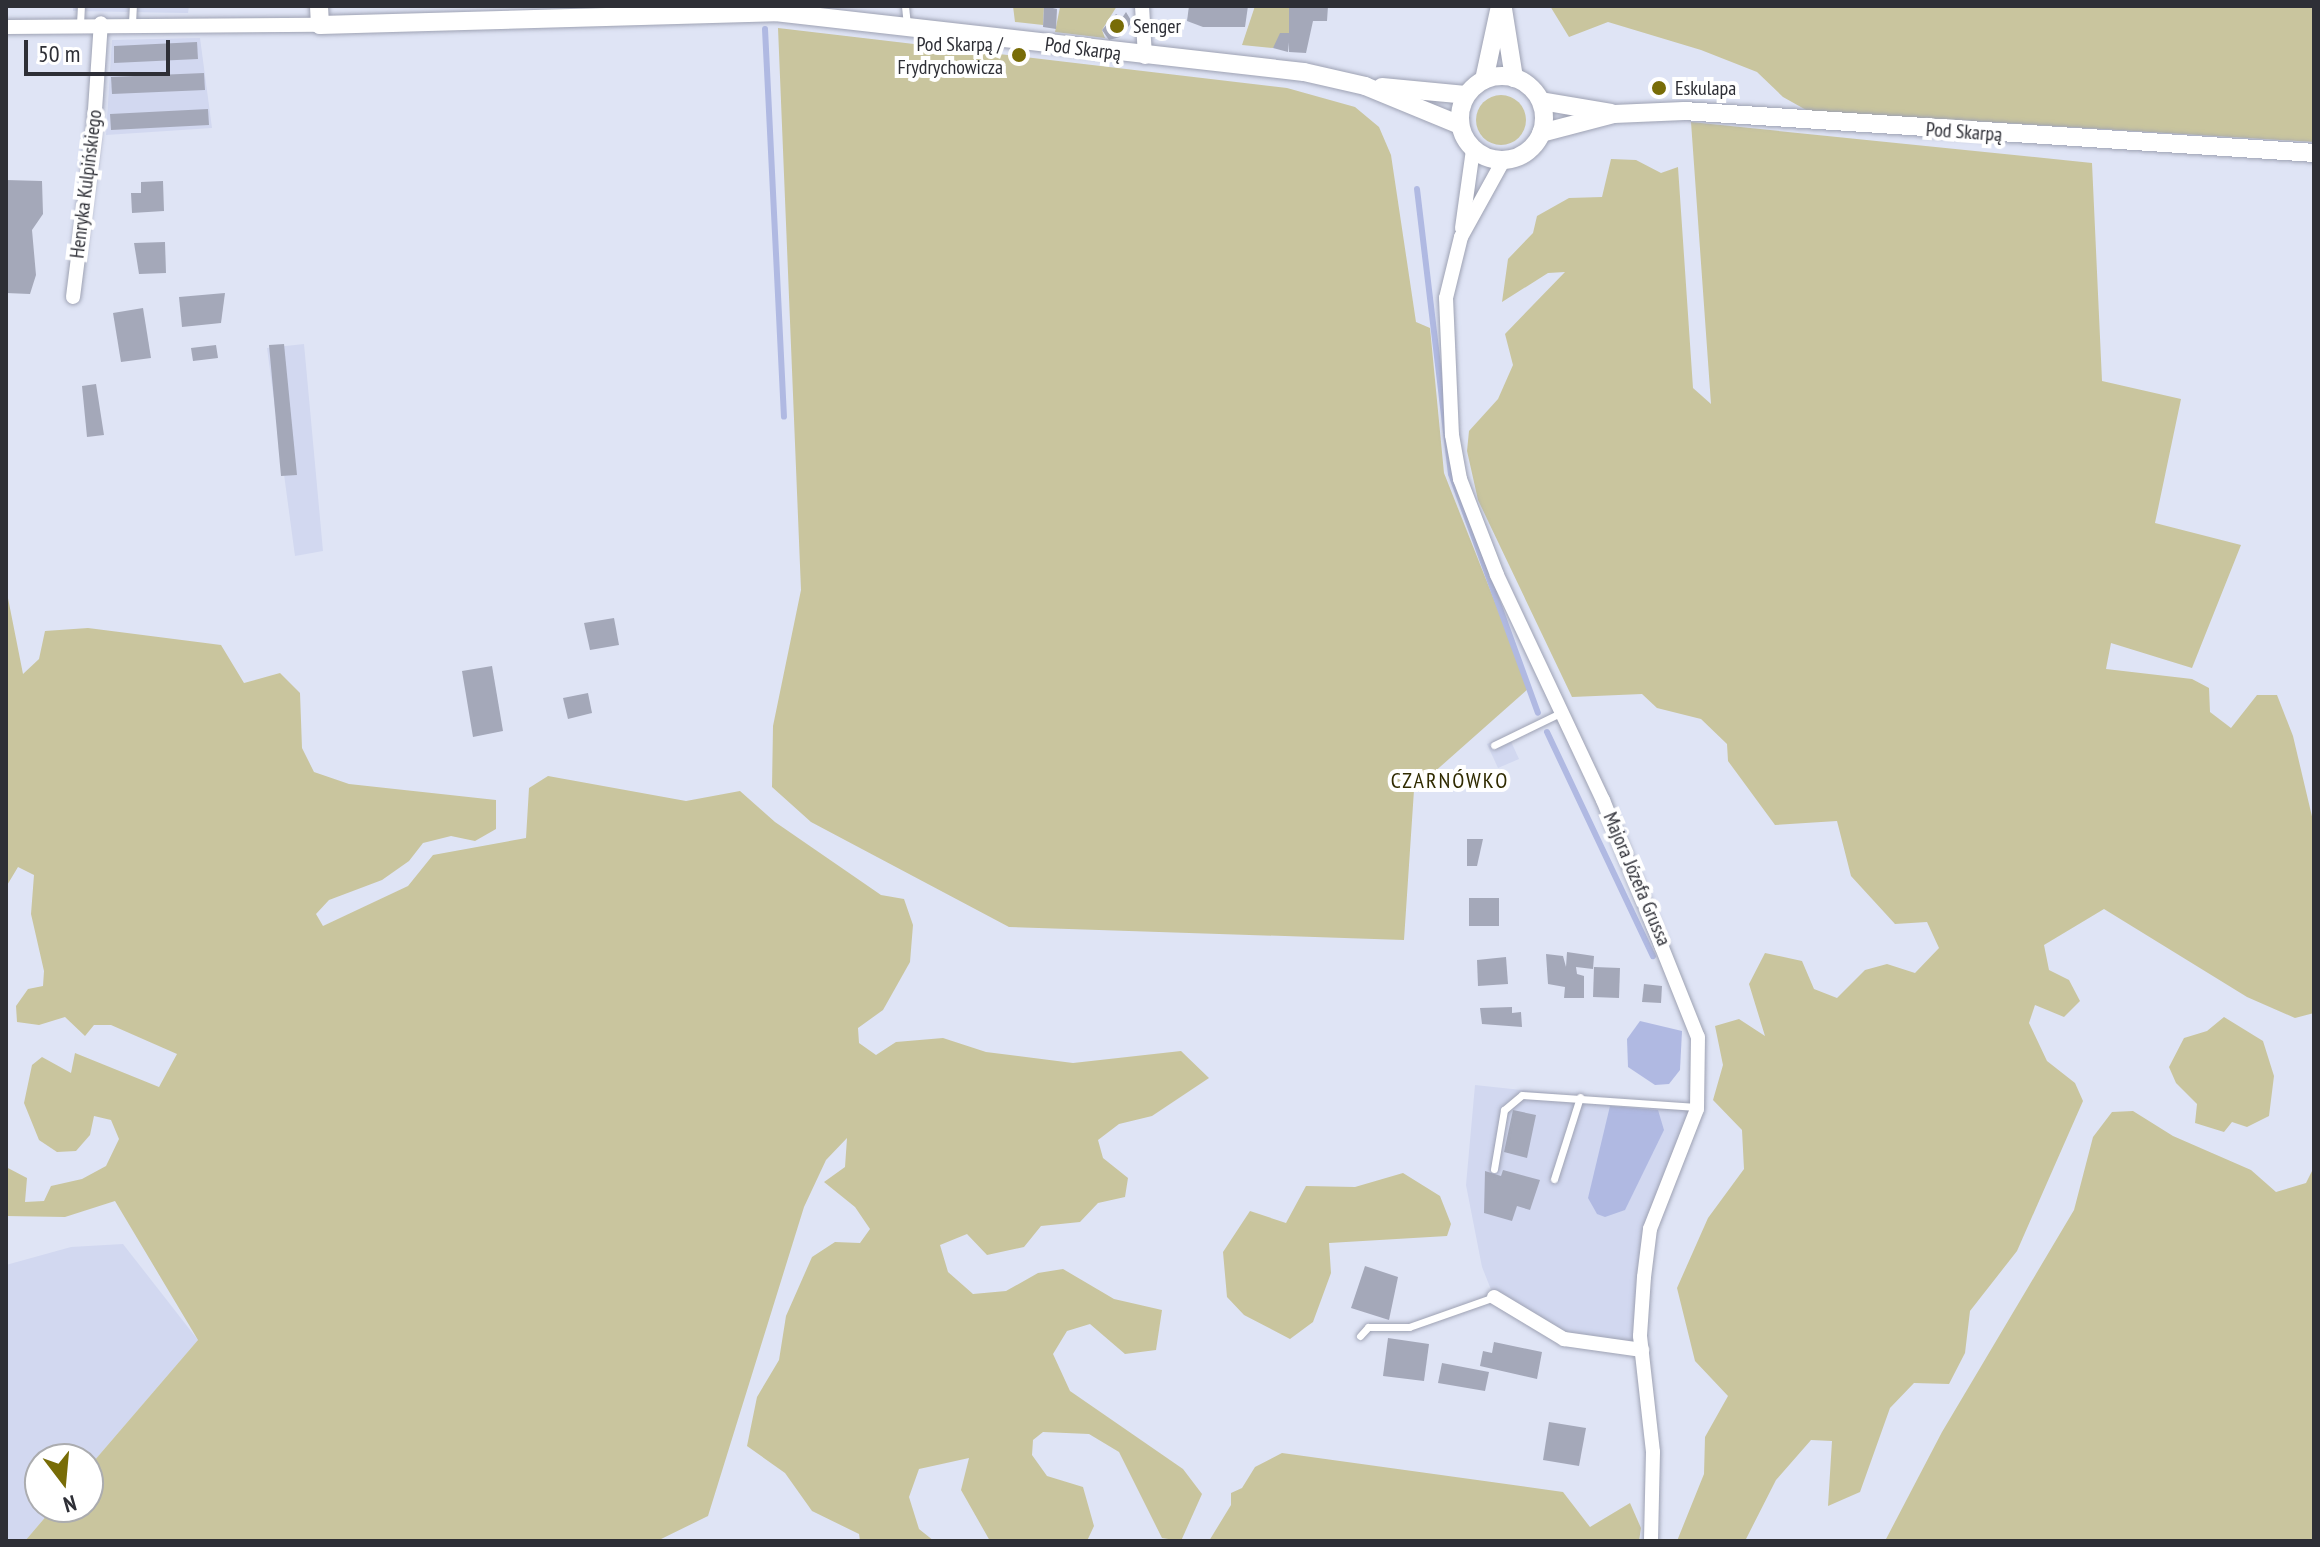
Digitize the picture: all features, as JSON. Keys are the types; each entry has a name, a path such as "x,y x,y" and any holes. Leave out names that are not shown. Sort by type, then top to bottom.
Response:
{"street":[{"path":"1142,6 1145,57"},
{"path":"1501,6 1514,78 1541,101 1541,133 1530,150 1503,161 1473,150 1460,125 1466,95 1484,80 1514,78"},
{"path":"1484,80 1501,6"},
{"name":"Pod Skarpą","path":"320,15 736,9 1145,57 1304,72 1365,86 1466,95"},
{"path":"6,27 320,15"},
{"name":"Henryka Kulpińskiego","path":"73,297 93,139 101,23"},
{"name":"Pod Skarpą","path":"1365,86 1460,125"},
{"name":"Pod Skarpą","path":"1541,101 1614,114"},
{"name":"Pod Skarpą","path":"1541,133 1614,114 1684,111 2314,153"},
{"name":"Majora Józefa Grussa","path":"1473,150 1461,237 1446,298 1452,435 1460,479 1497,575 1562,712 1678,977 1698,1037 1697,1107 1650,1229 1642,1350 1653,1452 1651,1541"},
{"name":"Majora Józefa Grussa","path":"1461,237 1503,161"},
{"path":"1494,1297 1564,1339 1642,1350"}],"lane":[{"path":"80,24 81,6"},
{"path":"132,23 133,6"},
{"path":"905,6 907,27"},
{"path":"1494,745 1562,712"},
{"path":"1494,1169 1510,1100 1522,1095 1697,1107"},
{"path":"1554,1179 1580,1097"},
{"path":"1360,1336 1368,1327 1409,1327 1494,1297"}],"shaded area":[{"path":"73,6 189,6 188,13 73,11"},
{"path":"1013,6 1044,6 1043,25 1015,22"},
{"path":"1117,6 1102,30 1105,38 1055,32 1060,7"},
{"path":"1255,6 1289,6 1289,33 1273,48 1242,45"},
{"path":"1550,6 2314,6 2314,142 1808,111 1783,97 1757,72 1701,50 1608,22 1569,37"},
{"path":"778,28 1287,88 1355,107 1379,127 1391,155 1416,322 1430,328 1444,473 1529,688 1414,790 1404,940 1009,927 811,822 772,787 773,726 801,590"},
{"path":"200,38 212,128 106,135 112,40"},
{"path":"1501,95 1518,103 1526,120 1518,137 1501,145 1484,137 1476,120 1484,103"},
{"path":"1691,122 2092,163 2102,381 2181,399 2155,523 2241,545 2192,668 2111,643 2106,669 2192,679 2209,688 2210,712 2231,728 2257,695 2277,695 2293,736 2314,825 2314,1013 2295,1018 2247,997 2104,909 2044,945 2049,970 2069,980 2080,1001 2064,1017 2035,1005 2029,1023 2047,1061 2075,1083 2083,1101 2017,1251 1970,1311 1965,1353 1949,1384 1914,1383 1890,1408 1860,1492 1828,1506 1832,1441 1811,1440 1776,1480 1745,1541 1677,1541 1704,1474 1705,1437 1728,1396 1695,1361 1677,1288 1708,1218 1744,1169 1742,1130 1713,1100 1723,1065 1715,1026 1739,1019 1765,1036 1749,984 1765,953 1802,961 1814,989 1837,998 1865,970 1887,964 1915,973 1939,948 1927,922 1895,924 1851,876 1837,821 1775,825 1728,761 1727,744 1701,719 1657,708 1642,694 1572,697 1478,500 1467,451 1469,431 1498,399 1513,365 1505,334 1565,272 1548,273 1502,302 1508,259 1533,233 1537,216 1569,198 1602,197 1611,159 1636,160 1661,173 1678,167 1693,388 1711,404"},
{"path":"304,344 323,551 295,556 267,348"},
{"path":"6,588 23,674 39,659 45,631 88,628 221,645 244,683 280,673 300,693 302,748 314,772 349,784 496,800 496,829 475,841 451,836 423,843 409,861 382,880 329,900 316,914 323,926 408,886 433,855 526,838 529,788 548,776 686,801 740,791 775,822 881,895 904,899 913,925 910,962 883,1010 858,1028 859,1043 876,1055 896,1042 943,1038 986,1052 1073,1063 1181,1051 1209,1078 1152,1116 1119,1124 1098,1140 1103,1158 1128,1178 1125,1197 1098,1203 1080,1222 1041,1226 1024,1247 987,1255 967,1234 940,1245 948,1272 973,1294 1006,1291 1038,1273 1063,1269 1114,1299 1162,1310 1156,1350 1125,1354 1090,1324 1067,1331 1053,1354 1070,1391 1183,1469 1202,1494 1181,1541 1162,1538 1119,1452 1089,1434 1043,1432 1033,1440 1032,1455 1047,1476 1083,1487 1094,1526 1087,1541 990,1541 961,1490 969,1458 919,1469 909,1497 919,1529 934,1541 860,1541 859,1534 812,1511 785,1473 747,1446 757,1397 779,1360 786,1316 812,1257 835,1242 860,1243 870,1229 855,1207 824,1182 845,1167 847,1138 826,1160 804,1207 708,1516 657,1541 25,1541 40,1523 104,1523 104,1449 198,1340 115,1201 65,1217 6,1216 6,1167 27,1178 25,1202 44,1201 51,1186 82,1179 106,1166 119,1139 111,1120 94,1116 90,1135 76,1151 57,1152 39,1140 24,1103 32,1065 42,1057 71,1073 75,1053 159,1087 177,1054 111,1025 94,1025 85,1036 65,1017 39,1025 17,1022 16,1006 28,989 43,986 44,971 31,914 34,875 18,867 6,887"},
{"path":"1508,735 1519,759 1498,768 1487,744"},
{"path":"2224,1017 2263,1041 2274,1076 2269,1116 2247,1127 2232,1122 2224,1132 2195,1123 2197,1104 2176,1083 2169,1067 2184,1038 2207,1031"},
{"path":"1475,1085 1697,1109 1650,1229 1642,1350 1564,1339 1494,1297 1482,1267 1466,1185"},
{"path":"2133,1111 2173,1136 2251,1170 2276,1192 2306,1183 2314,1167 2314,1541 1885,1541 1942,1432 2074,1210 2093,1137 2112,1112"},
{"path":"1403,1173 1440,1196 1451,1224 1447,1236 1329,1243 1331,1273 1313,1322 1290,1339 1244,1315 1227,1297 1223,1252 1250,1211 1286,1223 1306,1186 1355,1187"},
{"path":"123,1244 198,1340 104,1449 104,1443 24,1443 24,1523 40,1523 25,1541 6,1541 6,1265 71,1247"},
{"path":"1282,1453 1563,1492 1590,1527 1630,1503 1641,1528 1639,1541 1209,1541 1231,1505 1231,1493 1242,1488 1255,1467"}],"water":[{"path":"1640,1021 1682,1031 1680,1070 1669,1084 1655,1085 1628,1067 1627,1039"},
{"path":"1610,1106 1658,1110 1664,1130 1625,1210 1605,1217 1597,1214 1588,1198"}],"building":[{"path":"1044,6 1057,9 1056,29 1043,27"},
{"path":"1189,6 1248,6 1245,27 1203,27 1187,21"},
{"path":"1289,6 1328,6 1327,21 1313,21 1306,53 1289,52"},
{"name":"Senger","path":"1126,12 1132,22 1120,37 1109,40 1102,30 1116,14 1122,18"},
{"path":"1280,33 1290,33 1288,52 1273,48"},
{"path":"197,42 198,59 114,63 114,46"},
{"path":"204,73 205,90 112,94 111,77"},
{"path":"208,109 209,125 111,130 110,114"},
{"path":"6,180 42,181 43,214 32,230 36,275 30,294 6,293"},
{"path":"163,181 164,211 132,213 131,193 141,193 141,182"},
{"path":"165,242 166,273 139,274 134,243"},
{"path":"225,293 221,323 182,327 179,297"},
{"path":"143,308 151,358 121,362 113,313"},
{"path":"284,344 297,475 281,476 269,345"},
{"path":"216,345 218,358 193,361 191,348"},
{"path":"96,384 104,435 87,437 82,386"},
{"path":"614,618 619,645 590,650 584,623"},
{"path":"492,666 503,731 473,737 462,671"},
{"path":"588,693 592,713 568,719 563,698"},
{"path":"1467,839 1483,839 1477,866 1467,866"},
{"path":"1469,898 1499,898 1499,926 1469,926"},
{"path":"1567,952 1594,956 1593,969 1576,967 1577,974 1584,976 1584,998 1564,998 1565,987 1548,984 1546,954 1563,956 1566,967"},
{"path":"1506,957 1508,984 1478,986 1477,960"},
{"path":"1594,967 1620,968 1619,998 1593,997"},
{"path":"1644,984 1662,986 1661,1003 1642,1002"},
{"path":"1512,1007 1512,1013 1521,1012 1522,1027 1482,1024 1480,1008"},
{"path":"1513,1110 1536,1115 1527,1158 1504,1152"},
{"path":"1503,1170 1540,1180 1530,1210 1517,1206 1512,1221 1484,1213 1485,1171 1501,1176"},
{"path":"1365,1266 1398,1277 1389,1320 1351,1308"},
{"path":"1388,1338 1429,1344 1424,1381 1383,1376"},
{"path":"1494,1342 1542,1352 1537,1379 1480,1366 1483,1351 1492,1353"},
{"path":"1442,1363 1489,1372 1485,1391 1438,1383"},
{"path":"1549,1422 1586,1428 1579,1466 1543,1460"}],"waterway":[{"path":"765,29 784,417"},
{"path":"1417,189 1451,474 1538,713"},
{"path":"1547,732 1653,956"}],"place":[{"name":"Senger","path":"1117,26"},
{"name":"Pod Skarpą / Frydrychowicza","path":"1019,55"},
{"name":"Eskulapa","path":"1659,88"}],"district":[{"name":"CZARNÓWKO","path":"1450,781"}]}
